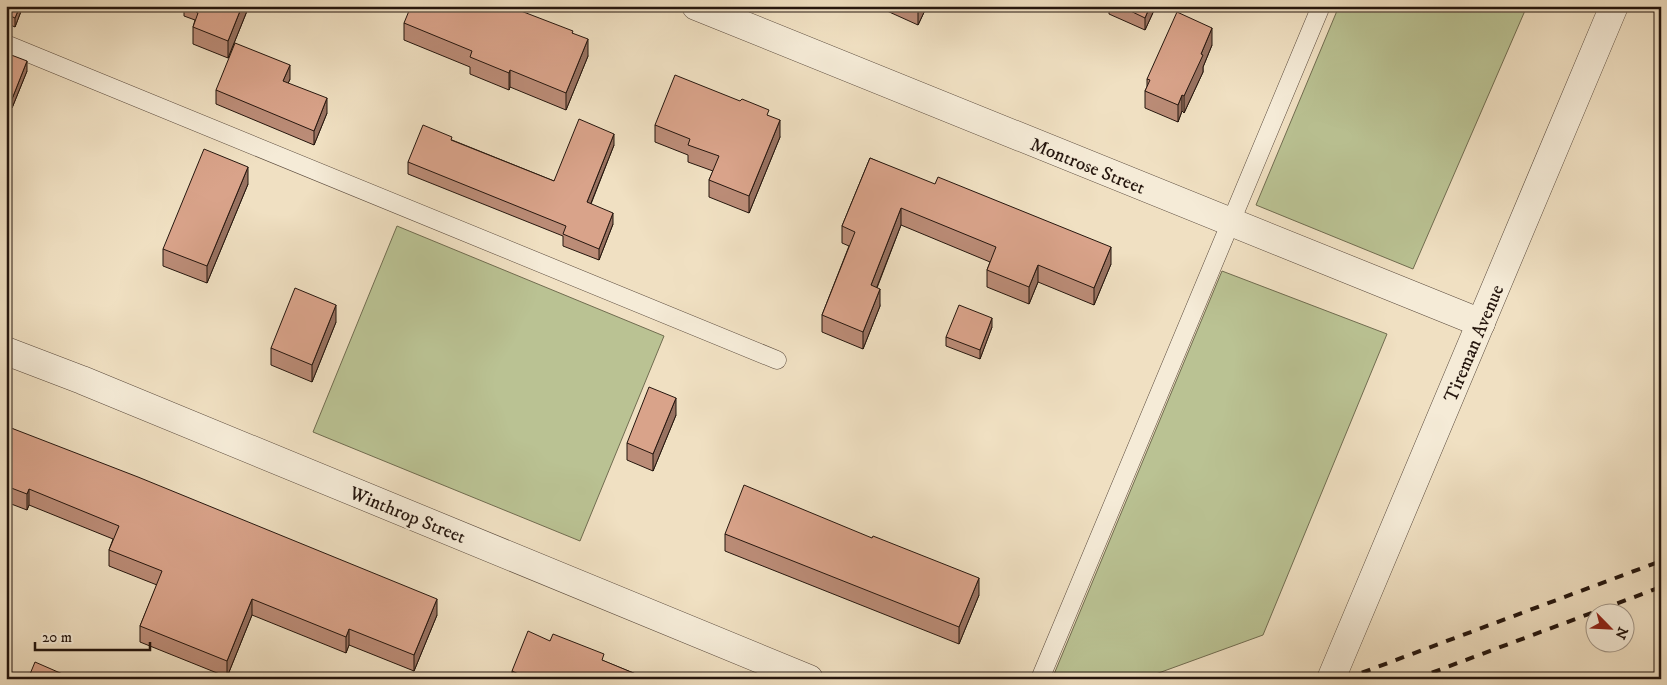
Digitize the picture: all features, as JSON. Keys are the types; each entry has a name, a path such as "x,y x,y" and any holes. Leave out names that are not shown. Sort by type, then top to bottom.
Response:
{"street":[{"name":"Montrose Street","path":"696,6 1481,323"},
{"name":"Tireman Avenue","path":"1331,679 1614,6"},
{"name":"Winthrop Street","path":"6,351 101,388 808,679"}],"lane":[{"path":"1040,679 1321,6"},
{"path":"6,44 777,360"}],"green space":[{"path":"1339,6 1527,6 1413,269 1256,205"},
{"path":"397,226 664,336 580,541 313,432"},
{"path":"1222,271 1387,334 1263,635 1142,679 1052,679"}],"building":[{"path":"6,6 20,6 15,18 6,14"},
{"path":"198,6 242,6 228,41 193,27 198,13 196,12"},
{"path":"411,6 508,6 573,31 572,33 588,39 566,93 510,70 509,73 470,57 472,51 404,23"},
{"path":"1120,6 1150,6 1145,18"},
{"path":"1177,12 1212,28 1201,54 1203,55 1178,105 1145,91 1150,80 1147,79"},
{"path":"235,43 290,65 283,81 327,98 314,131 216,90"},
{"path":"6,53 27,61 12,99 6,97"},
{"path":"675,75 740,101 742,99 769,110 767,115 780,120 749,196 709,180 719,156 688,145 690,139 655,125"},
{"path":"579,119 614,134 587,202 613,213 599,249 563,234 566,226 408,162 423,125 452,137 451,140 554,181"},
{"path":"204,149 248,167 207,266 163,249"},
{"path":"870,158 935,184 938,177 1111,247 1094,288 1038,265 1029,287 987,270 996,247 901,208 871,285 880,289 863,332 822,315 855,232 842,226"},
{"path":"6,167 11,169 6,181"},
{"path":"295,288 336,305 312,365 271,348"},
{"path":"959,305 992,318 980,350 946,337"},
{"path":"649,387 676,398 653,454 627,443"},
{"path":"6,426 138,477 437,599 414,655 349,629 346,637 252,599 227,661 140,626 162,571 109,550 119,526 29,489 27,494 6,486"},
{"path":"744,485 872,538 873,536 979,578 959,627 725,534"},
{"path":"528,631 550,641 553,634 604,654 602,660 648,679 529,679 512,671"},
{"path":"35,662 74,679 28,679"}],"railway":[{"path":"1345,679 1661,561"},
{"path":"1415,679 1661,587"}]}
